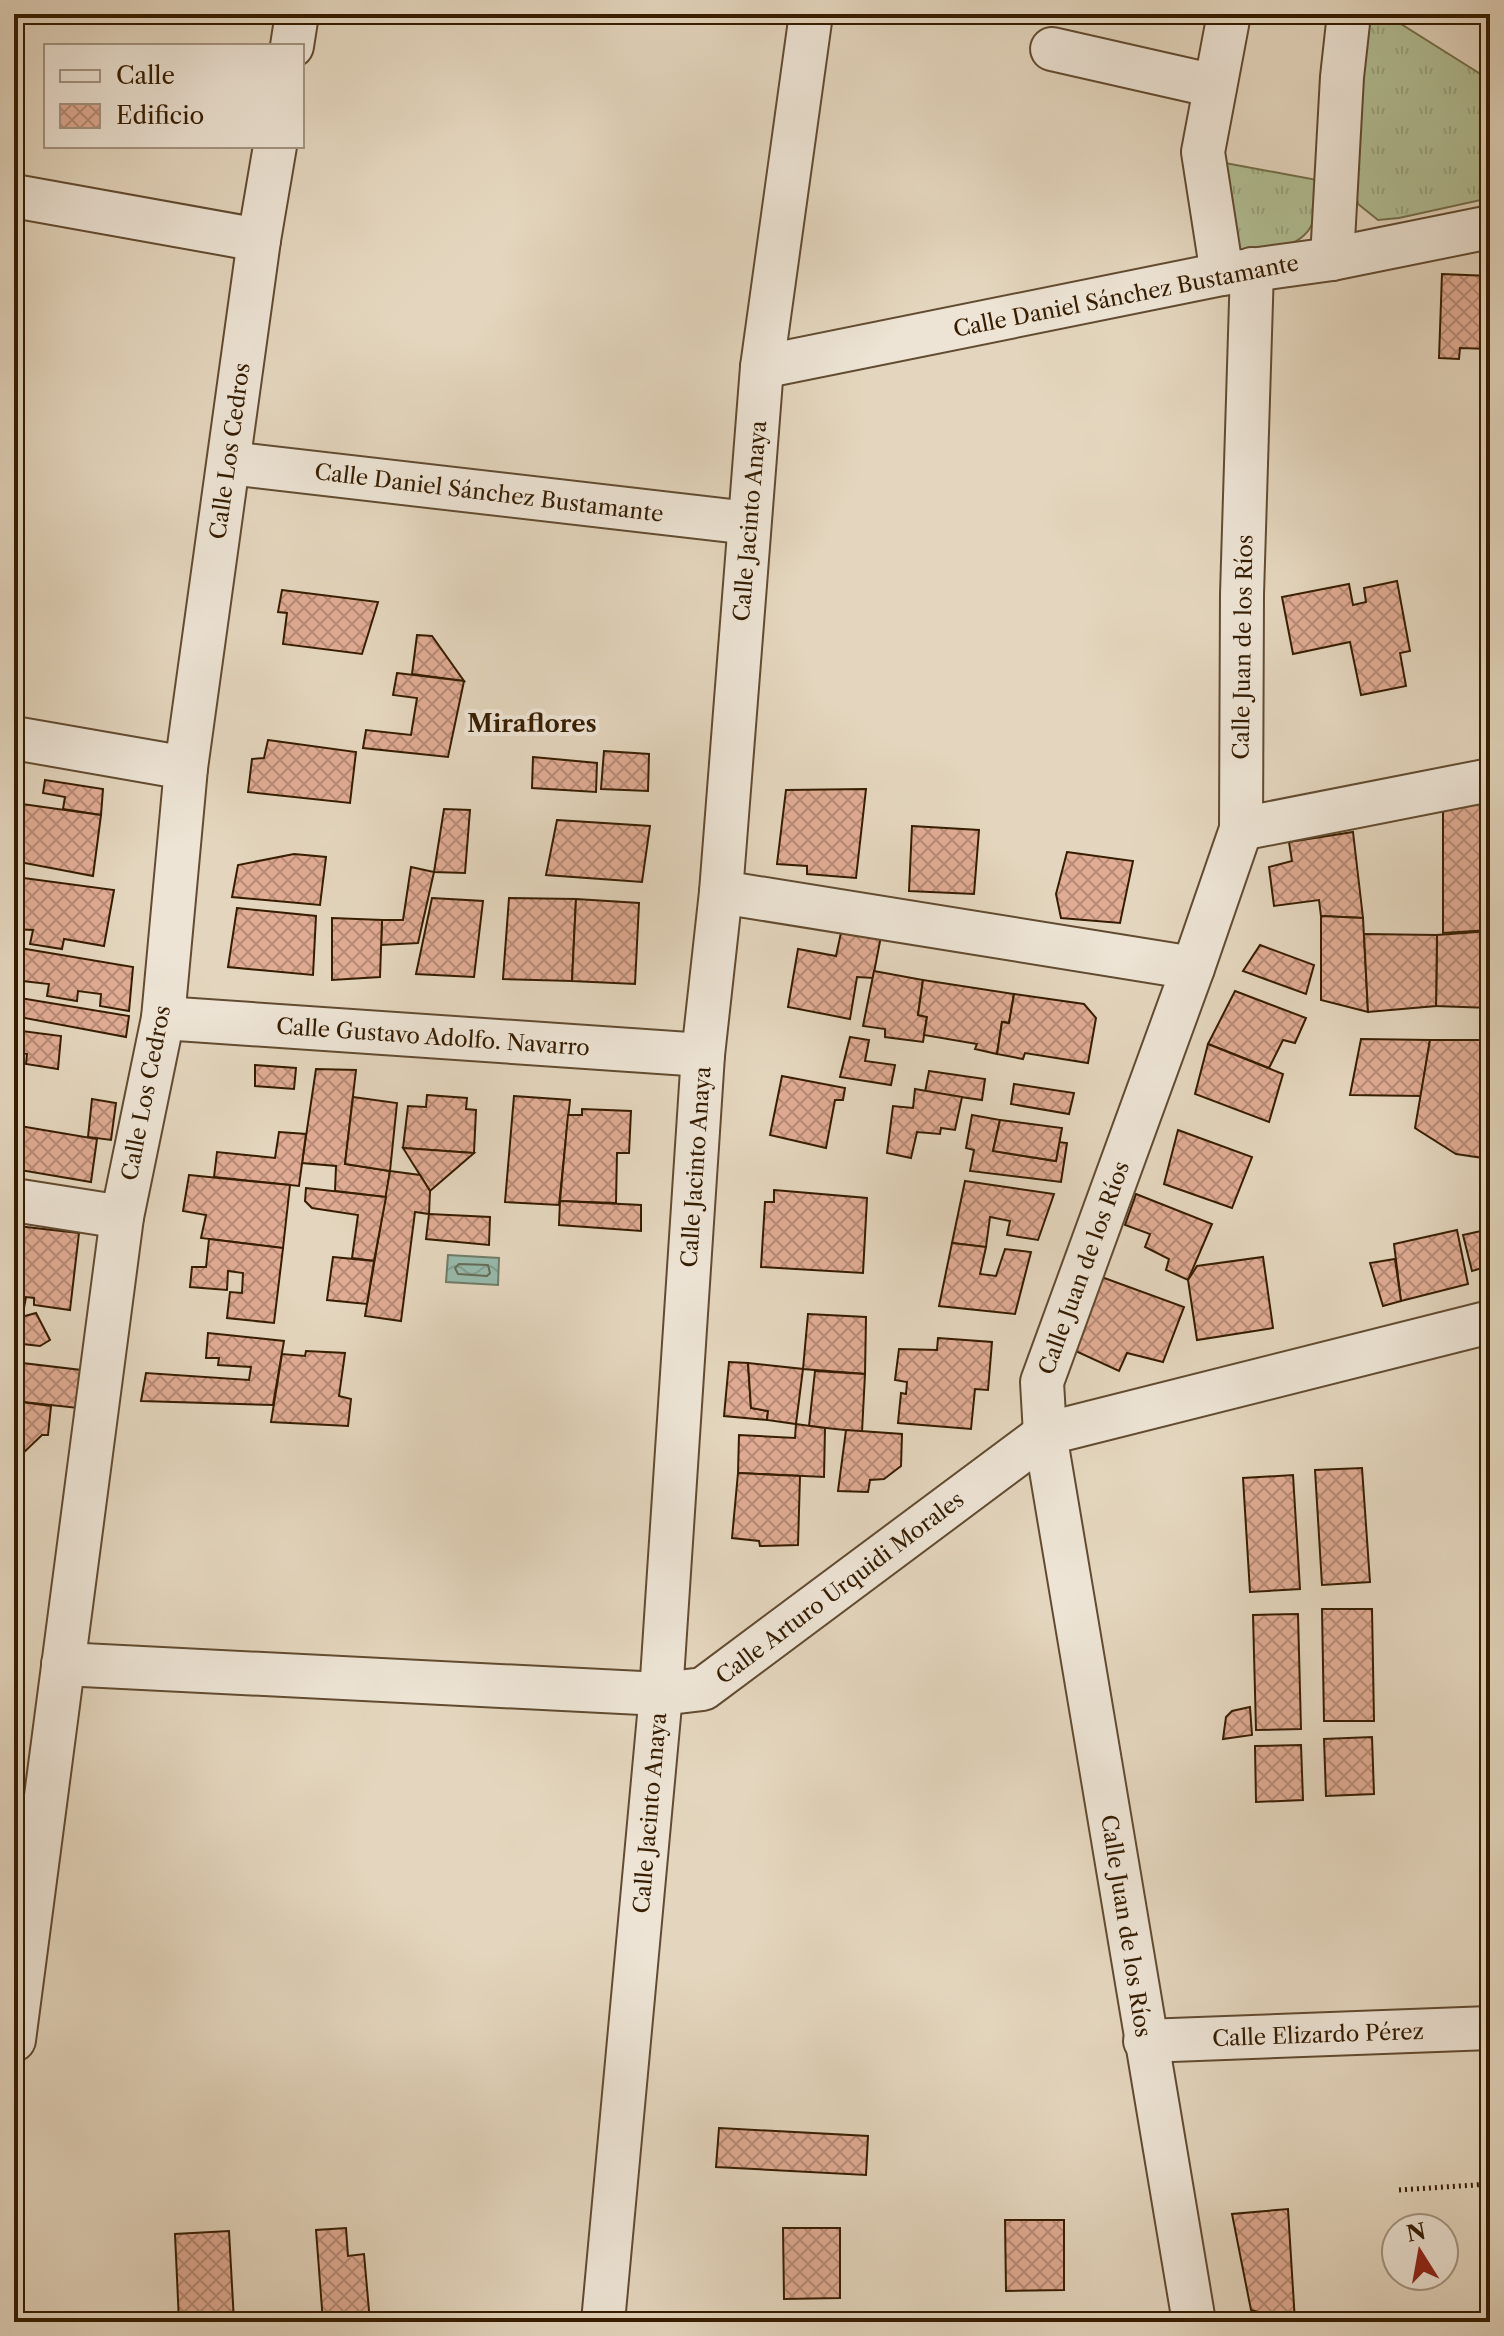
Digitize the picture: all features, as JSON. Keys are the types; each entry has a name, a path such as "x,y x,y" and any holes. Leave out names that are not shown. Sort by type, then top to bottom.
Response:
{"street":[{"path":"292,44 297,14"},
{"name":"Calle Jacinto Anaya","path":"603,2322 661,1694 703,1055 721,892 762,367 811,14"},
{"name":"Calle Juan de los Ríos","path":"1194,2322 1045,1434 1042,1382 1241,829 1242,594 1237,272 1203,152 1229,14"},
{"path":"1332,259 1342,77 1349,14"},
{"path":"1052,49 1215,86"},
{"name":"Calle Los Cedros","path":"14,2040 122,1217 163,1018 186,768 259,240 275,148"},
{"path":"14,196 259,240"},
{"name":"Calle Daniel Sánchez Bustamante","path":"762,367 1237,272 1332,259 1490,227"},
{"name":"Calle Daniel Sánchez Bustamante","path":"229,463 749,523"},
{"path":"14,738 186,768"},
{"path":"1241,829 1490,780"},
{"path":"721,892 1193,968"},
{"name":"Calle Gustavo Adolfo. Navarro","path":"163,1018 703,1055"},
{"path":"14,1200 122,1217"},
{"name":"Calle Arturo Urquidi Morales","path":"63,1664 661,1694 703,1689 1045,1434 1365,1356 1490,1322"},
{"name":"Calle Elizardo Pérez","path":"1145,2041 1490,2028"}],"path":[{"path":"1399,2190 1490,2184"}],"green space":[{"path":"1364,14 1385,14 1490,80 1490,198 1378,220 1358,204 1354,185"},
{"path":"1209,160 1317,180 1315,215 1308,230 1300,239 1276,249 1223,256"}],"water":[{"path":"448,1255 499,1258 498,1285 446,1282"}],"building":[{"path":"1442,274 1490,276 1490,349 1460,348 1459,359 1439,358"},
{"path":"1397,581 1410,651 1400,653 1406,686 1361,695 1350,642 1293,654 1282,597 1349,584 1353,605 1366,602 1364,588"},
{"path":"282,590 378,602 362,654 283,644 287,613 278,612"},
{"path":"417,635 432,636 464,681 412,674"},
{"path":"397,673 464,681 448,757 363,748 366,730 411,735 417,698 393,695"},
{"path":"268,740 356,752 350,803 248,792 252,759 264,758"},
{"path":"604,751 649,754 648,791 601,789"},
{"path":"533,757 597,763 596,792 532,788"},
{"path":"45,780 103,789 101,815 63,809 65,797 43,793"},
{"path":"866,789 856,878 807,874 807,866 777,864 786,790"},
{"path":"22,804 101,815 93,876 14,861"},
{"path":"1443,804 1490,804 1490,930 1443,933"},
{"path":"444,809 470,810 465,873 434,872"},
{"path":"557,820 650,826 642,882 546,875"},
{"path":"912,826 979,830 974,894 909,891"},
{"path":"1353,832 1363,918 1321,916 1319,900 1274,906 1269,867 1292,861 1289,842"},
{"path":"1067,852 1133,861 1120,923 1061,918 1056,894"},
{"path":"294,854 326,857 320,905 232,897 238,865"},
{"path":"411,867 434,872 418,943 381,945 382,920 403,920"},
{"path":"16,877 114,890 104,946 64,939 62,949 30,944 33,930 14,929"},
{"path":"432,898 483,901 474,977 416,974"},
{"path":"509,898 576,899 572,981 503,979"},
{"path":"576,899 639,903 635,984 572,981"},
{"path":"237,908 316,916 313,975 228,967"},
{"path":"1321,916 1363,918 1368,1012 1321,1000"},
{"path":"332,918 382,920 380,977 332,980"},
{"path":"842,928 881,936 873,978 857,977 850,1019 788,1007 798,949 836,956"},
{"path":"1490,931 1490,1008 1436,1006 1437,935"},
{"path":"1364,934 1437,935 1436,1006 1368,1012"},
{"path":"1260,945 1314,965 1306,994 1243,971"},
{"path":"14,947 133,967 129,1011 100,1006 101,994 78,991 77,1001 47,996 49,984 14,980"},
{"path":"874,971 923,980 918,1015 927,1017 923,1042 885,1037 885,1029 863,1026"},
{"path":"923,980 1014,994 1009,1023 1002,1022 997,1054 975,1049 977,1044 924,1035 927,1017 918,1015"},
{"path":"1235,991 1306,1018 1295,1043 1283,1040 1269,1068 1208,1044"},
{"path":"1014,994 1084,1004 1096,1018 1088,1063 1025,1053 1023,1059 997,1054 1002,1022 1009,1023"},
{"path":"14,997 129,1016 126,1037 14,1016"},
{"path":"14,1030 61,1036 58,1069 26,1064 27,1054 14,1052"},
{"path":"850,1037 869,1040 865,1061 895,1065 891,1085 840,1077"},
{"path":"1361,1039 1430,1040 1421,1096 1350,1095"},
{"path":"1430,1040 1490,1040 1490,1159 1456,1154 1415,1128"},
{"path":"1208,1044 1283,1074 1269,1122 1195,1094"},
{"path":"255,1065 296,1068 294,1089 255,1086"},
{"path":"316,1069 356,1070 345,1164 390,1171 386,1197 335,1191 336,1166 302,1163"},
{"path":"929,1071 985,1079 982,1100 925,1092"},
{"path":"782,1076 845,1088 843,1100 835,1100 826,1148 770,1135"},
{"path":"1014,1084 1074,1093 1069,1114 1011,1104"},
{"path":"915,1089 962,1097 955,1130 941,1128 940,1134 917,1132 911,1158 887,1153 893,1106 913,1108"},
{"path":"427,1095 467,1098 466,1109 476,1110 474,1153 403,1148 408,1106 426,1107"},
{"path":"514,1096 570,1100 559,1205 505,1202"},
{"path":"353,1097 397,1103 390,1171 345,1164"},
{"path":"92,1099 116,1103 111,1140 88,1137"},
{"path":"582,1109 631,1111 629,1153 617,1153 616,1203 560,1201 568,1115 582,1115"},
{"path":"972,1115 1000,1120 993,1151 1056,1161 1059,1142 1067,1143 1061,1182 970,1171 974,1150 966,1148"},
{"path":"1000,1120 1062,1128 1056,1161 993,1151"},
{"path":"14,1125 97,1139 91,1182 14,1169"},
{"path":"1178,1130 1252,1157 1232,1208 1164,1184"},
{"path":"279,1132 306,1134 299,1186 214,1177 217,1152 275,1158"},
{"path":"403,1148 474,1153 430,1191"},
{"path":"390,1171 420,1175 430,1191 429,1214 415,1212 401,1321 365,1316"},
{"path":"189,1175 290,1185 283,1248 201,1238 206,1215 183,1211"},
{"path":"965,1181 1054,1194 1038,1240 1007,1235 1010,1221 990,1217 986,1247 952,1243"},
{"path":"306,1188 386,1197 374,1261 352,1258 358,1215 312,1208 305,1201"},
{"path":"774,1190 867,1198 863,1273 761,1267 765,1202 774,1202"},
{"path":"1136,1194 1212,1224 1188,1280 1166,1270 1169,1259 1145,1247 1150,1234 1125,1225"},
{"path":"560,1201 641,1205 641,1231 559,1225"},
{"path":"429,1214 490,1217 489,1245 426,1239"},
{"path":"17,1226 79,1233 70,1310 34,1305 34,1298 26,1297 24,1308 14,1307"},
{"path":"1490,1229 1490,1271 1489,1266 1472,1271 1463,1235"},
{"path":"1457,1230 1468,1284 1401,1301 1394,1244"},
{"path":"209,1239 283,1248 274,1323 227,1318 230,1292 242,1293 243,1273 228,1271 227,1290 190,1287 192,1267 206,1267"},
{"path":"952,1243 986,1247 980,1274 996,1276 1005,1249 1031,1252 1015,1314 939,1306"},
{"path":"333,1257 374,1261 367,1304 327,1300"},
{"path":"1263,1257 1273,1328 1197,1340 1188,1280 1197,1266"},
{"path":"1395,1259 1401,1301 1383,1306 1370,1263"},
{"path":"1096,1275 1184,1307 1163,1362 1127,1353 1119,1371 1069,1348"},
{"path":"36,1313 50,1340 40,1346 14,1343 14,1319"},
{"path":"808,1314 866,1317 865,1374 803,1369"},
{"path":"208,1333 284,1341 273,1405 141,1401 146,1373 249,1380 251,1367 218,1365 219,1358 206,1358"},
{"path":"938,1338 992,1342 988,1390 975,1389 971,1429 898,1423 901,1393 906,1394 907,1382 895,1380 899,1349 937,1350"},
{"path":"306,1351 345,1353 339,1396 351,1399 348,1426 271,1422 282,1354 305,1356"},
{"path":"14,1362 81,1370 78,1408 14,1401"},
{"path":"729,1362 748,1363 751,1408 768,1411 767,1420 724,1416"},
{"path":"748,1363 803,1369 796,1424 767,1420 768,1411 751,1408"},
{"path":"815,1371 865,1374 862,1432 809,1426"},
{"path":"14,1401 51,1406 48,1435 42,1435 18,1458 14,1457"},
{"path":"796,1424 825,1428 824,1477 738,1473 739,1435 795,1438"},
{"path":"846,1430 902,1434 901,1466 884,1479 870,1480 868,1492 838,1491"},
{"path":"1362,1468 1370,1582 1322,1585 1315,1470"},
{"path":"738,1473 800,1476 798,1545 760,1546 759,1541 732,1538"},
{"path":"1293,1475 1300,1589 1250,1592 1243,1478"},
{"path":"1322,1609 1372,1609 1374,1721 1324,1721"},
{"path":"1298,1614 1301,1729 1256,1730 1253,1615"},
{"path":"1250,1707 1252,1735 1223,1739 1226,1717 1232,1711"},
{"path":"1372,1737 1374,1794 1326,1796 1324,1739"},
{"path":"1301,1745 1303,1800 1256,1802 1255,1746"},
{"path":"719,2128 868,2136 866,2175 716,2167"},
{"path":"1288,2209 1295,2322 1251,2310 1232,2214"},
{"path":"1005,2220 1064,2220 1064,2290 1006,2291"},
{"path":"346,2228 348,2256 364,2254 370,2322 323,2322 316,2230"},
{"path":"783,2228 840,2228 840,2298 784,2299"},
{"path":"229,2231 234,2322 179,2322 175,2234"}],"district":[{"name":"Miraflores","path":"532,723"}]}
